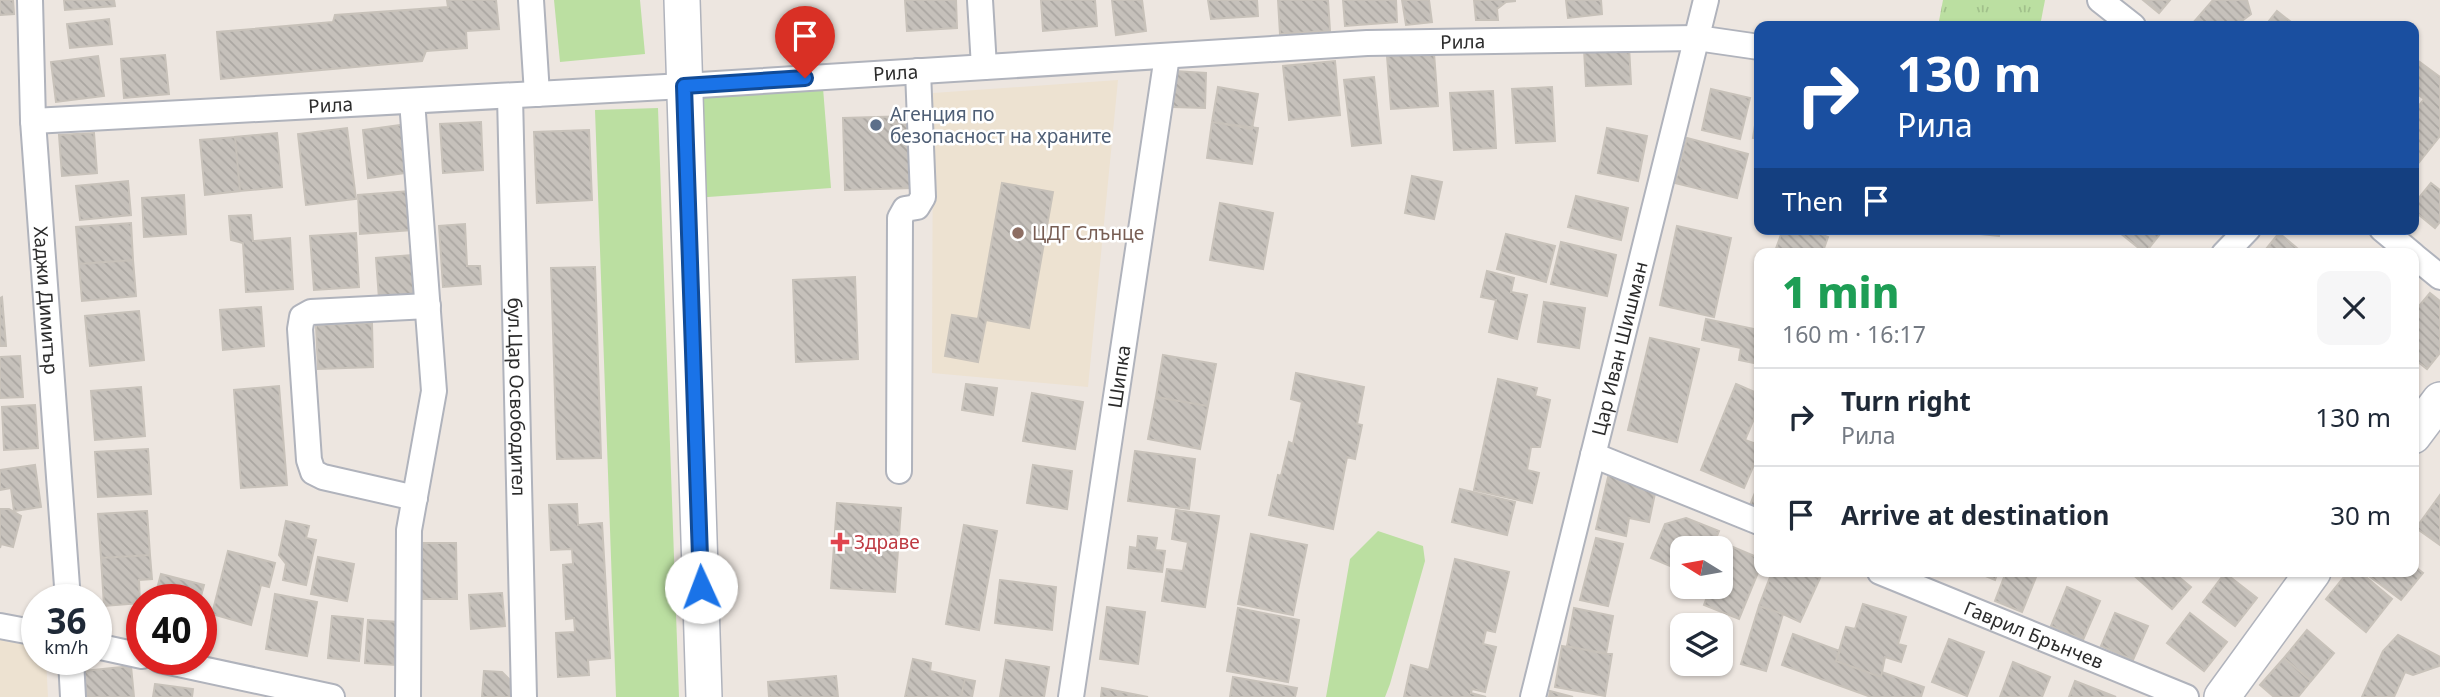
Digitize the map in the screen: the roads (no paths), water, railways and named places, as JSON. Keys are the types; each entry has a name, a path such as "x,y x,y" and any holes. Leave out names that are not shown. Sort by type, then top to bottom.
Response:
{"street":[{"name":"Хаджи Димитър","path":"30,0 33,121 67,584"},
{"path":"531,0 537,94"},
{"path":"682,0 704,697"},
{"path":"980,0 984,67"},
{"name":"Цар Иван Шишман","path":"1533,697 1706,0"},
{"path":"2101,0 2127,21"},
{"name":"Рила","path":"33,121 684,86 1367,43 1696,38 1754,46"},
{"name":"Шипка","path":"1070,697 1167,56"},
{"path":"900,471 900,218 905,209 917,207 923,197 918,71"},
{"name":"бул.Цар Освободител","path":"510,96 524,697"},
{"path":"408,697 409,530 434,391 412,101"},
{"path":"2230,248 2242,235"},
{"path":"2389,235 2406,248"},
{"path":"2419,259 2440,276"},
{"path":"415,498 323,477 313,472 309,460 300,329 302,317 311,312 428,306"},
{"path":"2419,428 2440,400"},
{"path":"1593,455 1754,521"},
{"name":"Гаврил Брънчев","path":"1893,577 2186,697"},
{"path":"2221,697 2309,577"},
{"path":"0,626 21,630"},
{"path":"217,672 332,697"},
{"path":"72,675 73,697"}],"place":[{"name":"Агенция по безопасност на храните","path":"876,125"},
{"name":"ЦДГ Слънце","path":"1018,233"},
{"name":"Здраве","path":"840,542"}]}
